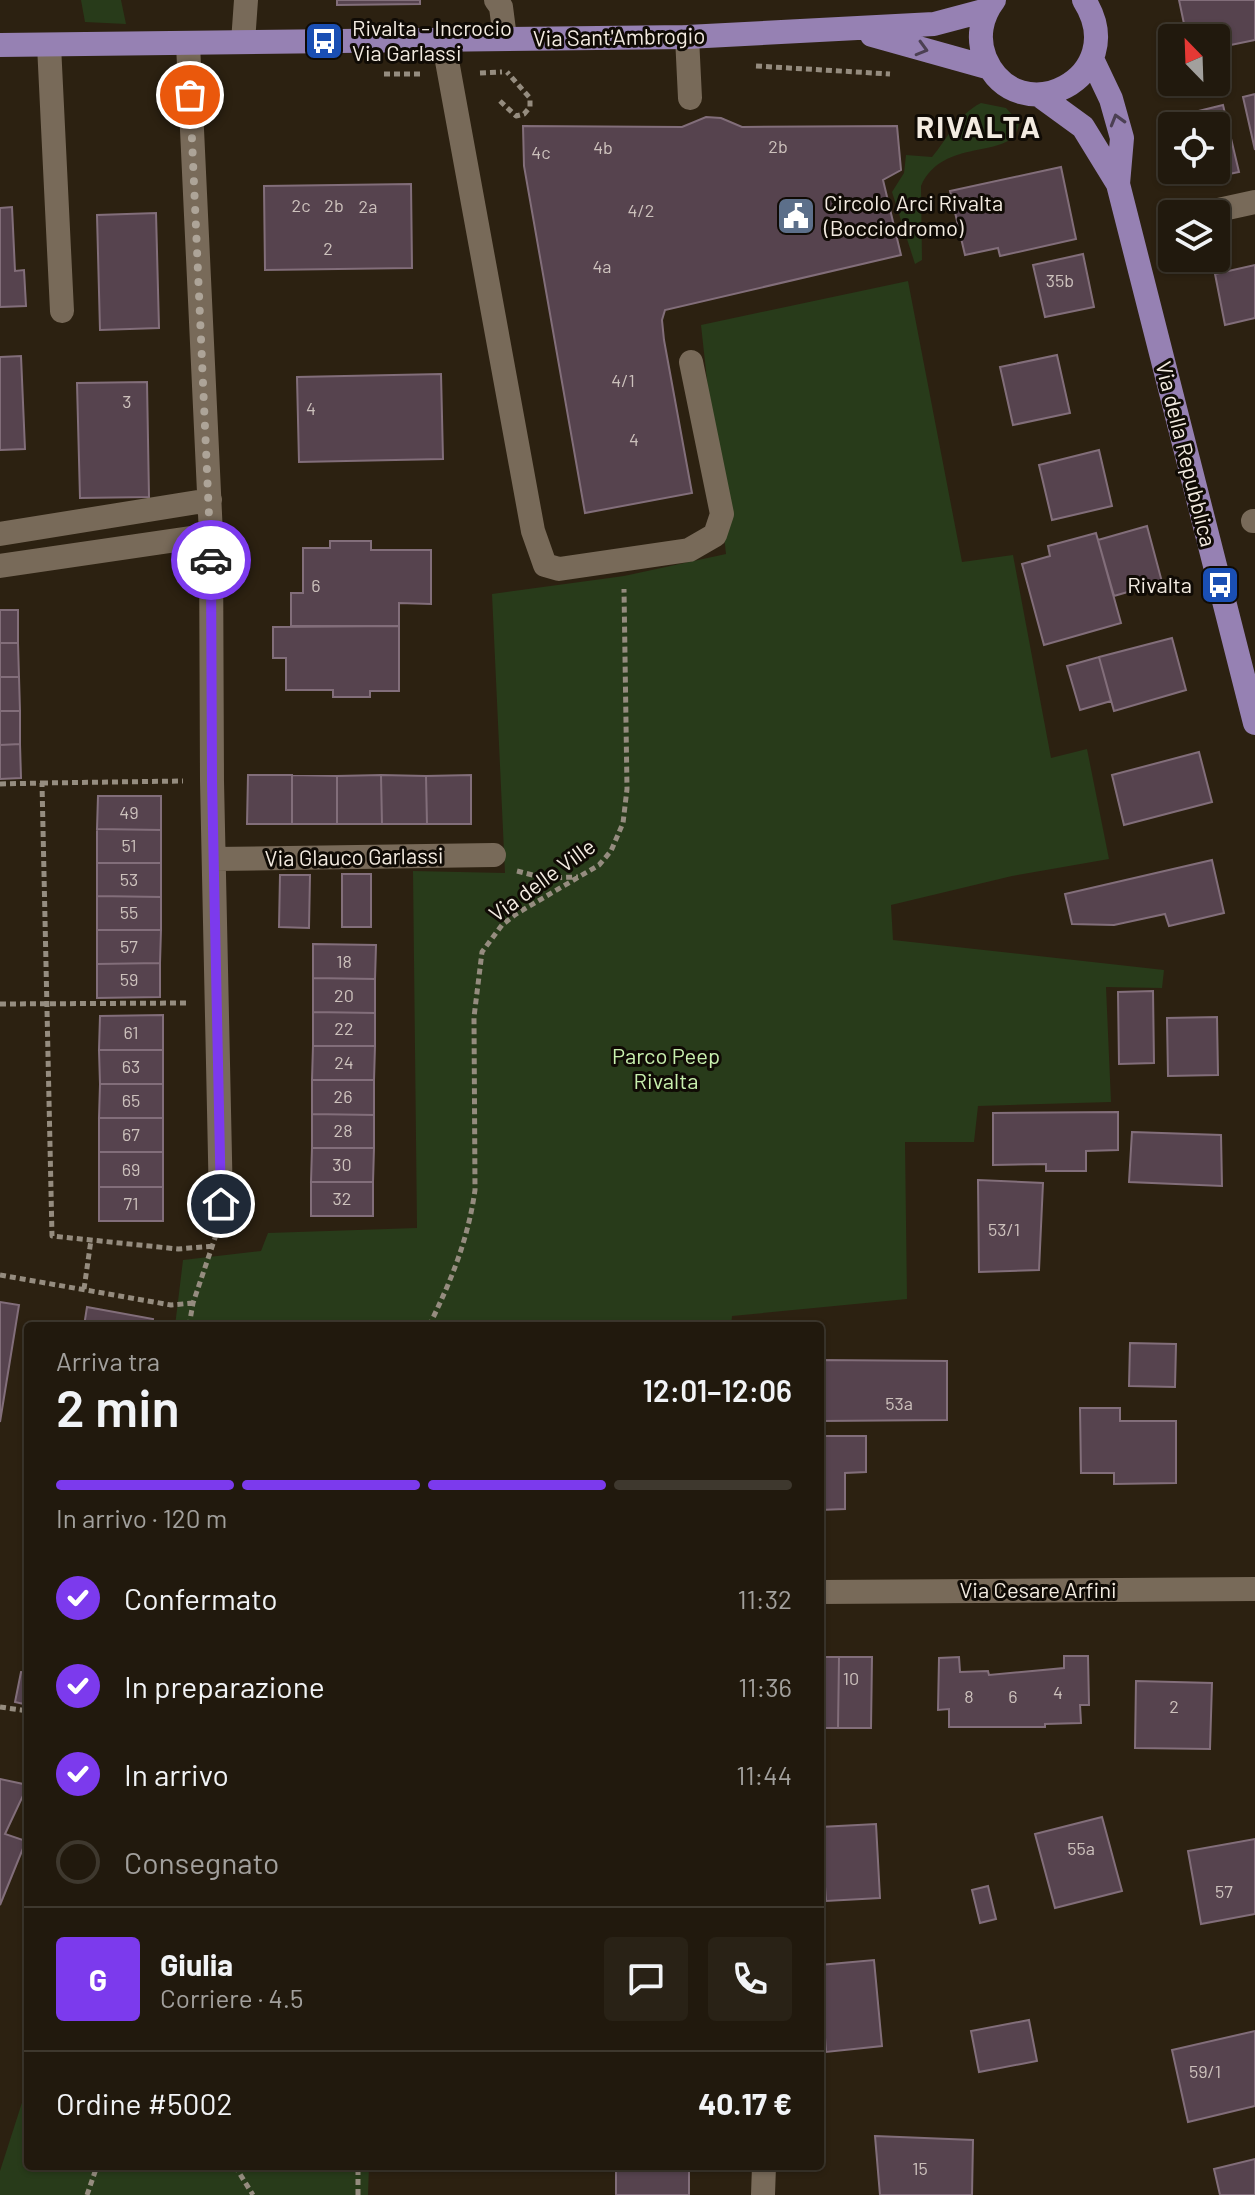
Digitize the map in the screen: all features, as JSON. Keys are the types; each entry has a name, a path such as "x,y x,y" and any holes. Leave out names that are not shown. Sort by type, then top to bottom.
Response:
{"main road":[{"name":"Via della Repubblica","path":"1085,0 1097,29 1092,59 1111,99 1122,138 1118,184"},
{"name":"Via Sant'Ambrogio","path":"0,45 687,37 934,24 990,5"},
{"path":"990,5 981,29 982,49 990,68"},
{"name":"Via Sant'Ambrogio","path":"854,30 990,68"},
{"path":"1039,95 1071,85 1092,59"},
{"name":"Via della Repubblica","path":"990,68 1011,87 1039,95 1083,127 1118,184 1255,723"}],"street":[{"path":"243,42 246,0"},
{"path":"496,0 501,7 505,38"},
{"path":"687,37 690,98"},
{"path":"443,39 533,531 545,565 559,569 689,550 715,535 722,514 691,362"},
{"path":"188,44 211,535 212,781 221,1204"},
{"path":"49,45 62,311"},
{"path":"1230,207 1255,202"},
{"path":"0,534 210,500"},
{"path":"0,566 211,535"},
{"name":"Via Glauco Garlassi","path":"214,859 494,855"},
{"name":"Via Cesare Arfini","path":"824,1592 1255,1589"},
{"path":"763,2195 764,2170"}],"path":[{"path":"500,101 516,116 524,114 530,107 528,95 507,72"},
{"name":"Via delle Ville","path":"431,1322 459,1264 474,1203 474,1017 482,952 502,925 516,914 599,865 611,851 624,813 624,576"},
{"path":"0,784 212,781"},
{"path":"42,783 52,1236 178,1249 215,1246"},
{"path":"494,855 500,862 544,878 579,877"},
{"path":"0,1004 162,1001"},
{"path":"190,1322 193,1303 215,1246 221,1204"},
{"path":"84,1289 91,1240"},
{"path":"0,1275 171,1305 193,1303"},
{"path":"0,1707 24,1710"},
{"path":"87,2195 96,2170"},
{"path":"237,2170 253,2195"},
{"path":"358,2170 358,2195"}],"green space":[{"path":"81,0 121,0 126,24 85,22"},
{"path":"981,103 1006,108 1019,122 1015,134 1006,142 946,160 932,170 921,186 922,260 915,264 892,192 904,173 906,155 932,157 959,120"},
{"name":"Parco Peep Rivalta","path":"908,281 962,562 1013,555 1051,758 1087,749 1109,859 1012,876 891,905 893,940 1164,970 1162,988 1106,987 1111,1102 978,1106 974,1142 905,1142 907,1299 732,1316 731,1322 175,1322 183,1260 261,1251 268,1233 417,1228 413,871 505,873 492,594 624,576 726,554 701,325"},
{"path":"24,2096 24,2170 369,2170 368,2195 0,2195 0,2171"}],"building":[{"path":"337,0 420,0 420,4 337,5"},
{"path":"1179,0 1255,0 1255,40 1230,45 1230,24 1184,24"},
{"path":"1255,94 1255,150 1243,97"},
{"path":"1223,105 1225,112 1194,112"},
{"path":"706,117 721,118 742,127 897,126 901,170 883,180 901,255 665,310 662,320 664,340 692,493 585,513 524,166 523,126 682,127"},
{"path":"1230,134 1239,172 1230,174"},
{"path":"1061,167 1076,239 1000,256 998,248 965,255 950,191"},
{"path":"411,184 412,268 265,270 264,186"},
{"path":"12,207 15,271 24,270 26,306 0,307 0,208"},
{"path":"156,213 159,328 100,330 97,215"},
{"path":"1083,254 1094,307 1045,317 1033,265"},
{"path":"1255,265 1255,318 1225,325 1215,274"},
{"path":"1057,355 1070,413 1013,425 1000,367"},
{"path":"21,356 25,449 0,450 0,357"},
{"path":"441,374 443,459 299,462 297,377"},
{"path":"147,382 149,497 80,498 77,383"},
{"path":"1099,450 1112,506 1052,520 1039,465"},
{"path":"1147,526 1162,582 1114,596 1098,540"},
{"path":"1096,533 1121,623 1044,645 1022,564 1050,556 1048,546"},
{"path":"330,541 371,541 371,550 431,550 431,604 399,603 399,626 291,626 291,593 303,593 303,548 330,548"},
{"path":"0,610 18,610 18,643 0,643"},
{"path":"399,626 399,691 370,691 370,697 333,697 333,690 286,690 286,658 273,658 273,627"},
{"path":"1172,638 1186,690 1114,711 1099,657"},
{"path":"0,643 18,643 19,677 0,677"},
{"path":"1099,657 1111,701 1080,710 1067,666"},
{"path":"0,677 19,677 20,711 0,711"},
{"path":"0,711 20,711 20,744 0,745"},
{"path":"20,744 21,778 0,779 0,745"},
{"path":"1199,752 1212,802 1124,825 1112,775"},
{"path":"248,775 292,775 292,824 247,824"},
{"path":"292,775 337,776 337,824 292,824"},
{"path":"381,775 426,776 427,824 382,824"},
{"path":"381,775 382,824 337,824 337,776"},
{"path":"471,775 471,824 427,824 426,776"},
{"path":"98,796 161,796 161,830 97,829"},
{"path":"97,829 161,830 161,863 97,863"},
{"path":"1212,860 1224,913 1169,926 1165,914 1114,925 1072,924 1065,894"},
{"path":"97,863 161,863 161,897 97,896"},
{"path":"342,874 371,874 371,927 342,927"},
{"path":"280,875 310,875 309,928 279,927"},
{"path":"97,896 161,897 161,930 97,930"},
{"path":"97,930 161,930 160,963 97,964"},
{"path":"313,944 376,945 375,979 313,978"},
{"path":"160,963 160,997 97,998 97,964"},
{"path":"313,978 375,979 375,1013 313,1012"},
{"path":"1153,991 1154,1063 1119,1064 1118,992"},
{"path":"313,1012 375,1013 375,1046 313,1046"},
{"path":"163,1015 163,1050 99,1050 100,1016"},
{"path":"1217,1017 1218,1075 1168,1076 1167,1018"},
{"path":"313,1046 375,1046 374,1080 312,1080"},
{"path":"99,1050 163,1050 163,1084 100,1084"},
{"path":"312,1080 374,1080 374,1115 312,1114"},
{"path":"100,1084 163,1084 163,1118 99,1118"},
{"path":"1118,1112 1118,1150 1086,1151 1086,1171 1046,1171 1046,1164 993,1165 993,1113"},
{"path":"312,1114 374,1115 374,1148 312,1148"},
{"path":"99,1118 163,1118 163,1152 99,1152"},
{"path":"1132,1132 1221,1135 1222,1186 1129,1182"},
{"path":"312,1148 374,1148 373,1182 311,1182"},
{"path":"99,1152 163,1152 163,1187 99,1187"},
{"path":"978,1180 1043,1183 1039,1270 979,1272"},
{"path":"311,1182 373,1182 373,1216 311,1216"},
{"path":"99,1187 163,1187 163,1221 99,1221"},
{"path":"0,1302 19,1305 0,1422"},
{"path":"87,1307 153,1319 153,1322 85,1322"},
{"path":"1130,1343 1176,1344 1175,1387 1129,1386"},
{"path":"824,1360 947,1361 947,1420 824,1421"},
{"path":"1080,1408 1120,1408 1120,1421 1176,1421 1176,1483 1114,1484 1114,1473 1081,1473"},
{"path":"824,1436 866,1436 866,1472 845,1473 845,1509 824,1510"},
{"path":"1064,1656 1088,1656 1089,1705 1080,1705 1081,1723 1045,1724 1045,1727 949,1727 949,1709 938,1710 939,1658 959,1657 960,1672 988,1671 989,1675 1064,1668"},
{"path":"824,1657 839,1657 838,1728 824,1728"},
{"path":"839,1657 872,1657 871,1728 838,1728"},
{"path":"21,1672 24,1672 24,1704 15,1702"},
{"path":"1136,1681 1212,1683 1210,1749 1135,1748"},
{"path":"0,1779 24,1784 24,1794 5,1834 24,1840 24,1846 0,1905"},
{"path":"1102,1817 1122,1891 1055,1908 1035,1834"},
{"path":"876,1824 880,1898 826,1901 824,1827"},
{"path":"1255,1839 1255,1914 1201,1924 1188,1851"},
{"path":"988,1886 996,1919 980,1923 972,1890"},
{"path":"874,1960 882,2046 826,2052 824,1965"},
{"path":"1029,2020 1037,2061 979,2072 971,2031"},
{"path":"1255,2031 1255,2106 1188,2122 1172,2050"},
{"path":"875,2136 973,2140 972,2195 880,2195"},
{"path":"1255,2159 1255,2195 1220,2195 1214,2169"},
{"path":"616,2170 689,2170 689,2195 616,2195"}],"way so far":[{"path":"190,95 211,560"}],"place":[{"name":"Rivalta - Incrocio Via Garlassi","path":"324,41"},
{"name":"Circolo Arci Rivalta (Bocciodromo)","path":"796,216"},
{"name":"Rivalta","path":"1220,585"}],"district":[{"name":"RIVALTA","path":"979,128"}],"route":[{"path":"211,560 212,781 221,1204"}]}
